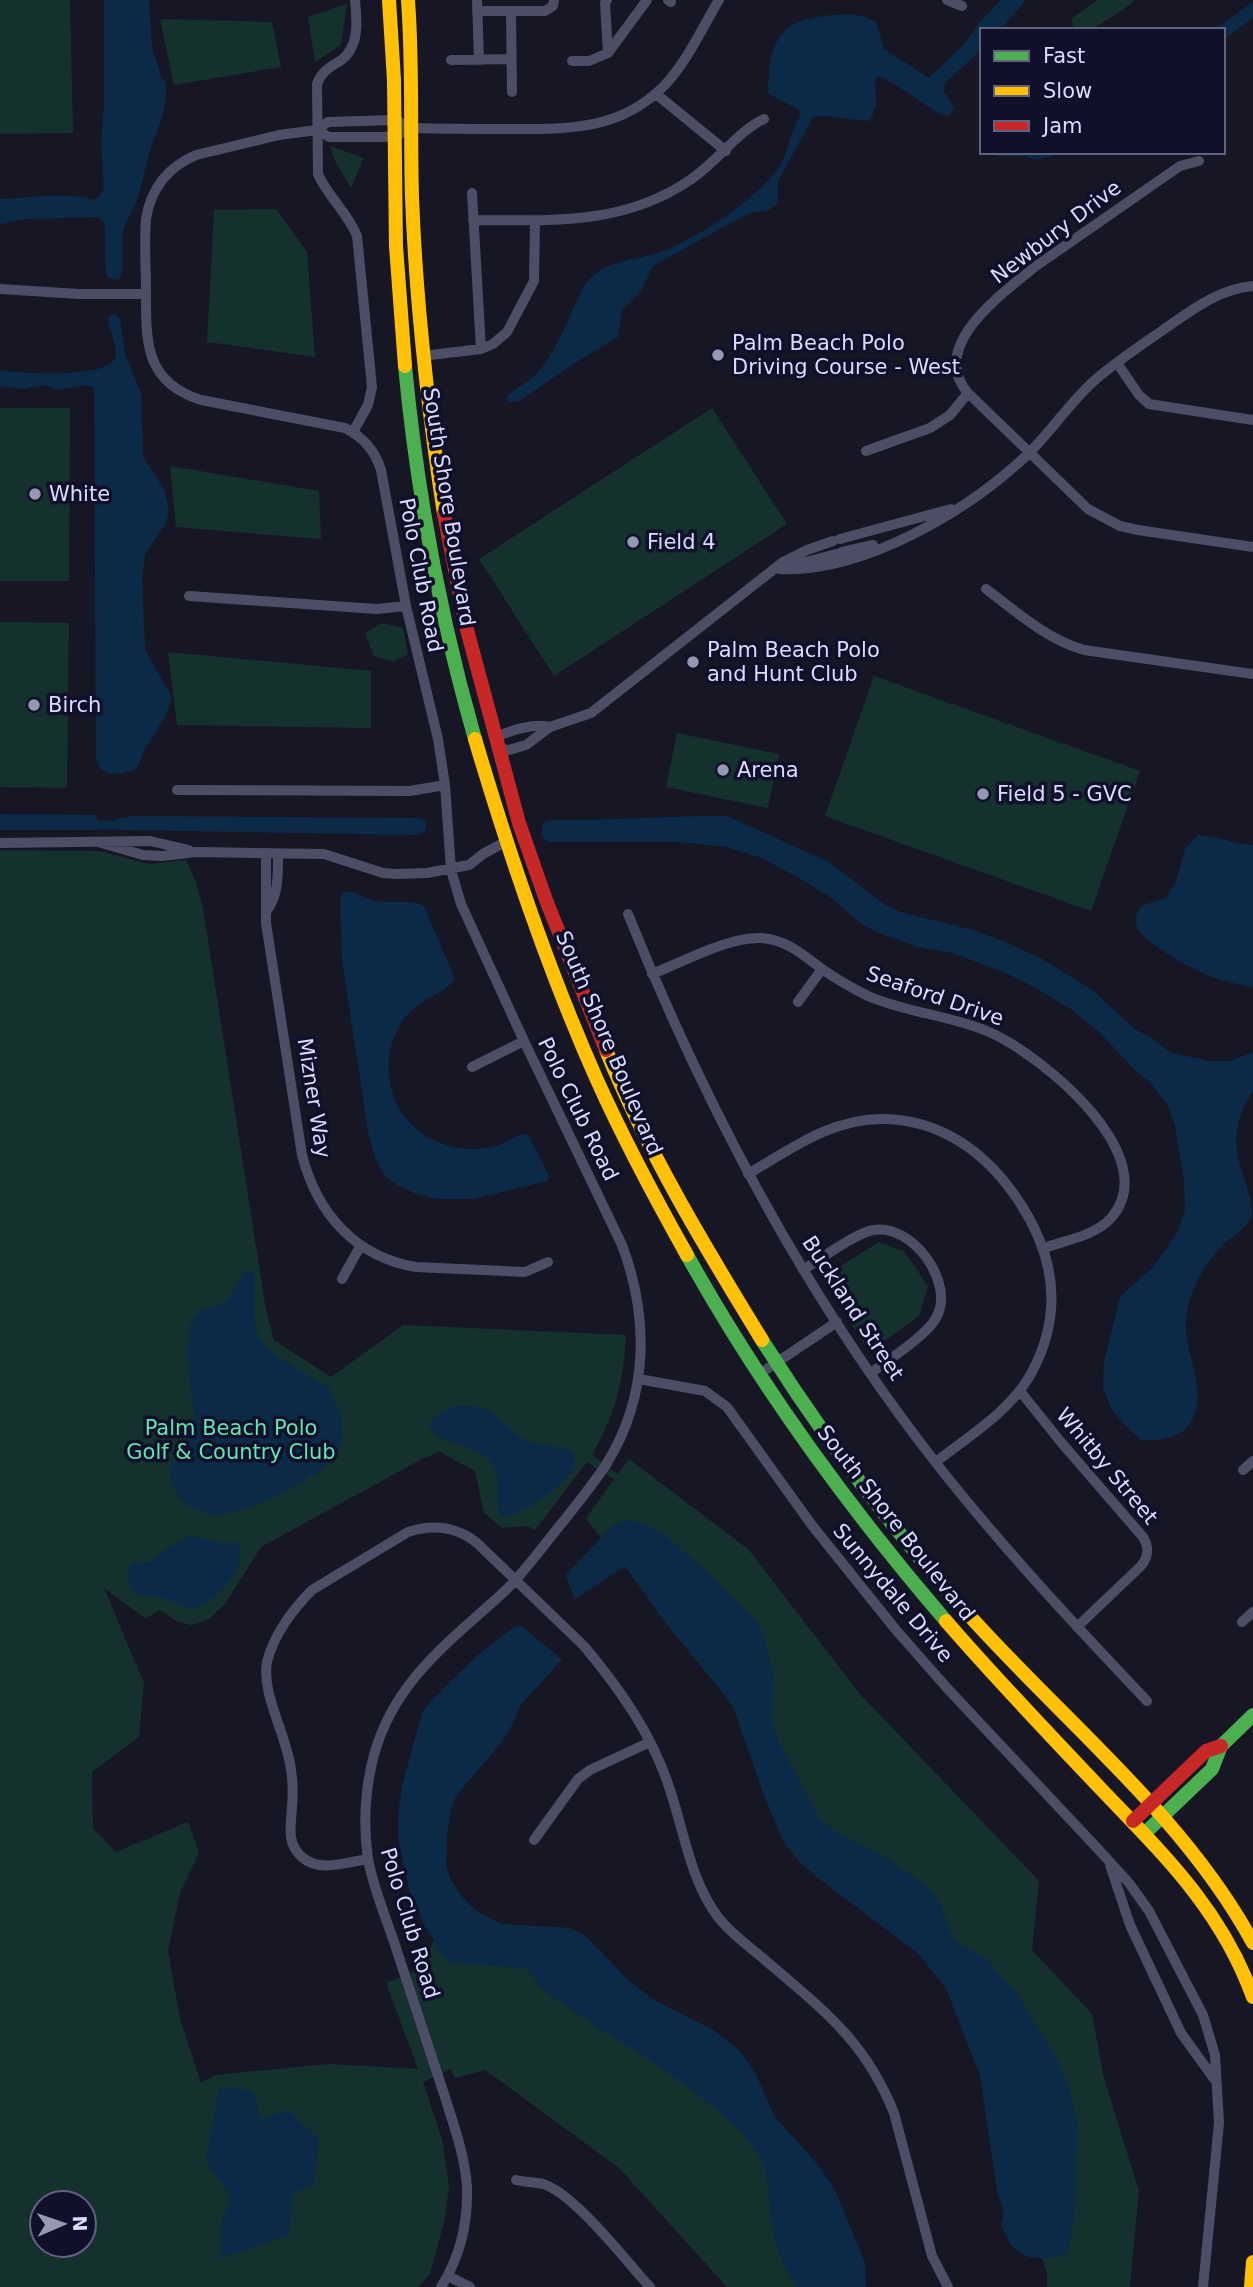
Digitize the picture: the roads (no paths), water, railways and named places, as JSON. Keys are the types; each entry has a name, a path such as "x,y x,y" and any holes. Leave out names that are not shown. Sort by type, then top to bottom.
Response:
{"street":[{"path":"355,0 357,20 352,47 344,58 323,72 317,84 317,130 318,174 346,214 357,236 372,387 368,405 353,432 338,426 201,400 179,391 162,375 150,355 146,337 146,219 152,195 166,175 196,155 279,135 317,130 328,122 396,120 412,128"},
{"name":"South Shore Boulevard","path":"389,0 396,120 398,272 412,430 432,555 469,718 505,842 530,912 603,1093 671,1227 758,1375 844,1495 928,1601 1187,1880 1218,1922 1242,1968 1253,1997"},
{"name":"South Shore Boulevard","path":"408,0 412,54 415,262 422,356 449,545 466,626 524,841 619,1080 687,1214 777,1363 859,1481 942,1585 992,1642 1150,1803 1219,1886 1253,1943"},
{"path":"479,60 477,5 511,12 545,10 553,6 554,0"},
{"path":"572,61 589,61 608,53 647,0"},
{"path":"317,130 329,138 395,136 412,128 579,128 598,124 622,116 656,93 678,69 719,0"},
{"path":"947,0 962,6"},
{"path":"603,1 608,53"},
{"path":"511,12 512,92"},
{"path":"451,60 511,60"},
{"path":"656,93 726,151"},
{"path":"472,220 589,218 636,207 687,182 726,151 753,124 764,119"},
{"name":"Newbury Drive","path":"1199,161 1180,166 1036,266 993,303 964,336 957,348 956,368 963,388 1088,509 1120,526 1253,547"},
{"path":"472,193 481,348"},
{"path":"422,356 481,348 498,341 507,332 535,274 536,220"},
{"path":"780,569 821,567 858,557 935,524 990,487 1029,453 1079,395 1117,363 1203,302 1230,290 1253,286"},
{"path":"0,289 79,295 146,294"},
{"path":"1117,363 1139,395 1149,404 1253,420"},
{"path":"866,451 930,428 950,415 968,393"},
{"name":"Polo Club Road","path":"353,432 373,451 381,470 406,606 438,739 445,785 451,870 461,904 622,1245 631,1268 640,1307 642,1332 639,1379 629,1417 608,1461 515,1580 427,1661 394,1707 383,1729 369,1776 365,1825 368,1859 464,2165 467,2186 464,2228 457,2255 441,2287"},
{"path":"469,718 484,738 509,750 526,745 550,727 591,713 783,562 836,540 958,507"},
{"path":"767,575 839,553 904,538"},
{"path":"986,589 1044,632 1070,646 1253,674"},
{"path":"189,596 377,609 406,606"},
{"path":"483,772 488,754 505,733 543,725 550,727"},
{"path":"177,790 410,791 445,785"},
{"path":"0,843 150,841 196,852 330,855 390,874 427,873 469,865 482,854 505,842"},
{"name":"Mizner Way","path":"266,853 265,913 301,1150 307,1173 326,1213 361,1245 385,1260 416,1267 525,1272 548,1262"},
{"name":"Mizner Way","path":"265,913 274,902 278,853"},
{"name":"Buckland Street","path":"628,914 691,1062 748,1174 836,1322 936,1462 996,1537 1147,1701"},
{"name":"Seaford Drive","path":"652,974 736,940 776,940 798,950 822,969 871,997 894,1006 965,1023 1020,1048 1075,1094 1116,1148 1124,1166 1122,1199 1112,1216 1097,1229 1044,1248"},
{"path":"798,1002 822,969"},
{"path":"472,1067 524,1041"},
{"path":"748,1174 808,1138 844,1124 883,1119 916,1123 953,1136 985,1159 999,1173 1029,1216 1044,1248 1051,1279 1051,1318 1040,1356 1020,1391 998,1414 936,1462"},
{"path":"803,1270 863,1233 889,1229 913,1242 936,1275 942,1294 941,1308 935,1321 871,1373"},
{"path":"342,1279 361,1245"},
{"path":"758,1375 836,1322"},
{"name":"Sunnydale Drive","path":"639,1379 705,1391 727,1407 811,1524 896,1630 1129,1883 1149,1911 1202,2015 1215,2055 1219,2123 1203,2287"},
{"name":"Whitby Street","path":"1020,1391 1068,1451 1143,1536 1148,1548 1141,1566 1077,1627"},
{"path":"1243,1471 1253,1461"},
{"path":"368,1859 316,1865 300,1856 293,1846 290,1834 291,1769 282,1730 267,1686 267,1665 274,1643 312,1590 402,1535 419,1529 446,1528 465,1535 584,1646 623,1697 650,1741 669,1785 702,1888 718,1916 740,1940 843,2029 862,2052 878,2077 894,2113 932,2256 948,2287"},
{"path":"1242,1622 1253,1612"},
{"path":"1144,1834 1212,1769 1221,1746 1253,1715"},
{"path":"534,1840 578,1779 590,1770 650,1741"},
{"path":"1133,1821 1206,1751 1221,1746"},
{"name":"Sunnydale Drive","path":"1108,1861 1130,1925 1181,2033 1215,2081"},
{"path":"516,2180 545,2185 570,2202 650,2287"},
{"path":"1251,2287 1253,2262"},
{"path":"448,2276 470,2287"}],"water":[{"path":"104,0 149,0 152,48 162,79 166,82 162,117 136,203 124,229 122,272 120,278 115,280 107,277 104,224 98,217 27,219 0,224 0,199 59,195 94,200 104,189 101,142 104,106"},
{"path":"1001,0 1026,0 1002,28 980,28 980,51 945,83 944,92 954,107 949,116 941,115 878,76 875,79 876,105 871,119 867,121 813,117 778,181 778,203 767,211 751,213 734,221 653,266 641,291 622,310 618,337 519,401 507,402 508,395 531,379 544,365 583,288 597,272 615,264 664,251 693,237 741,205 777,170 800,116 799,110 772,96 768,91 774,48 786,30 806,19 845,15 866,17 876,22 884,49 929,78 965,43 979,23"},
{"path":"1253,2 1253,18 1225,39 1225,28 1217,28"},
{"path":"994,154 1057,154 1037,160 1025,156"},
{"path":"112,314 120,319 125,354 141,393 143,457 164,489 169,509 166,523 145,554 142,579 145,650 172,697 165,717 146,747 137,768 118,774 101,769 96,757 93,388 87,385 59,390 45,385 24,389 0,386 0,370 60,373 94,370 106,366 116,355 108,322 108,317"},
{"path":"0,814 96,815 99,825 96,830 0,830"},
{"path":"133,816 421,818 426,822 426,830 419,835 118,830 116,819"},
{"path":"727,816 829,862 884,904 900,912 973,930 1044,960 1092,990 1136,1030 1151,1037 1171,1053 1211,1061 1230,1061 1253,1052 1253,1090 1241,1114 1236,1140 1252,1216 1208,1262 1189,1301 1186,1334 1198,1396 1192,1420 1183,1431 1163,1439 1141,1440 1112,1410 1103,1388 1104,1362 1120,1297 1153,1267 1178,1231 1185,1209 1184,1181 1175,1126 1168,1106 1150,1082 1099,1032 1072,1010 1010,975 952,953 918,947 879,933 860,923 834,900 811,885 762,858 726,847 681,842 548,842 542,833 544,822 552,820"},
{"path":"1198,835 1253,845 1253,987 1221,980 1193,968 1159,948 1137,927 1139,909 1166,898 1176,882 1185,849"},
{"path":"348,891 370,900 411,902 424,906 455,979 444,990 422,1002 408,1014 393,1042 389,1062 390,1083 406,1118 421,1132 439,1142 460,1148 492,1147 527,1134 548,1174 547,1181 474,1199 436,1199 414,1193 385,1176 376,1160 369,1137 342,960 340,900 342,893"},
{"path":"251,1270 255,1275 255,1326 258,1336 279,1358 329,1388 341,1414 342,1442 338,1451 316,1475 308,1477 303,1483 236,1512 206,1513 187,1505 174,1490 171,1480 175,1458 195,1433 188,1370 188,1337 191,1323 197,1313 226,1301 244,1272"},
{"path":"457,1406 485,1409 526,1440 570,1450 574,1465 570,1473 531,1506 520,1512 501,1516 497,1503 497,1475 491,1462 476,1451 441,1437 429,1425 438,1415"},
{"path":"624,1520 640,1522 664,1534 720,1584 762,1630 773,1671 772,1721 779,1742 819,1818 838,1833 889,1859 931,1890 941,1905 952,1936 960,1944 989,1960 1017,1993 1059,2063 1077,2120 1075,2207 1066,2254 1040,2258 1021,2254 1011,2245 1001,2225 1003,2207 998,2196 980,2075 946,1988 918,1953 817,1877 799,1861 783,1841 734,1709 668,1626 625,1566 575,1599 566,1575 612,1526"},
{"path":"191,1535 222,1543 236,1542 240,1550 237,1570 214,1598 192,1608 133,1592 128,1579 129,1568 134,1563 151,1562 169,1547"},
{"path":"515,1626 521,1626 562,1659 520,1706 501,1743 456,1796 447,1835 446,1865 451,1880 476,1911 501,1924 569,1928 584,1935 629,1981 652,1999 713,2030 740,2051 755,2073 774,2116 818,2165 834,2188 865,2263 866,2287 797,2287 787,2271 777,2245 772,2227 765,2169 756,2151 719,2112 694,2092 621,2042 597,2030 590,2022 546,1992 525,1968 450,1963 436,1949 410,1893 398,1838 402,1786 422,1713 478,1655"},
{"path":"237,2087 254,2093 261,2119 288,2110 319,2139 314,2184 293,2193 289,2235 220,2259 220,2226 231,2197 206,2161 219,2089"}],"waterway":[{"path":"90,825 128,825"}],"place":[{"name":"Palm Beach Polo Driving Course - West","path":"718,355"},
{"name":"White","path":"35,494"},
{"name":"Field 4","path":"633,542"},
{"name":"Palm Beach Polo and Hunt Club","path":"693,662"},
{"name":"Birch","path":"34,705"},
{"name":"Arena","path":"723,770"},
{"name":"Field 5 - GVC","path":"983,794"}],"park label":[{"name":"Palm Beach Polo Golf & Country Club","path":"231,1440"}]}
